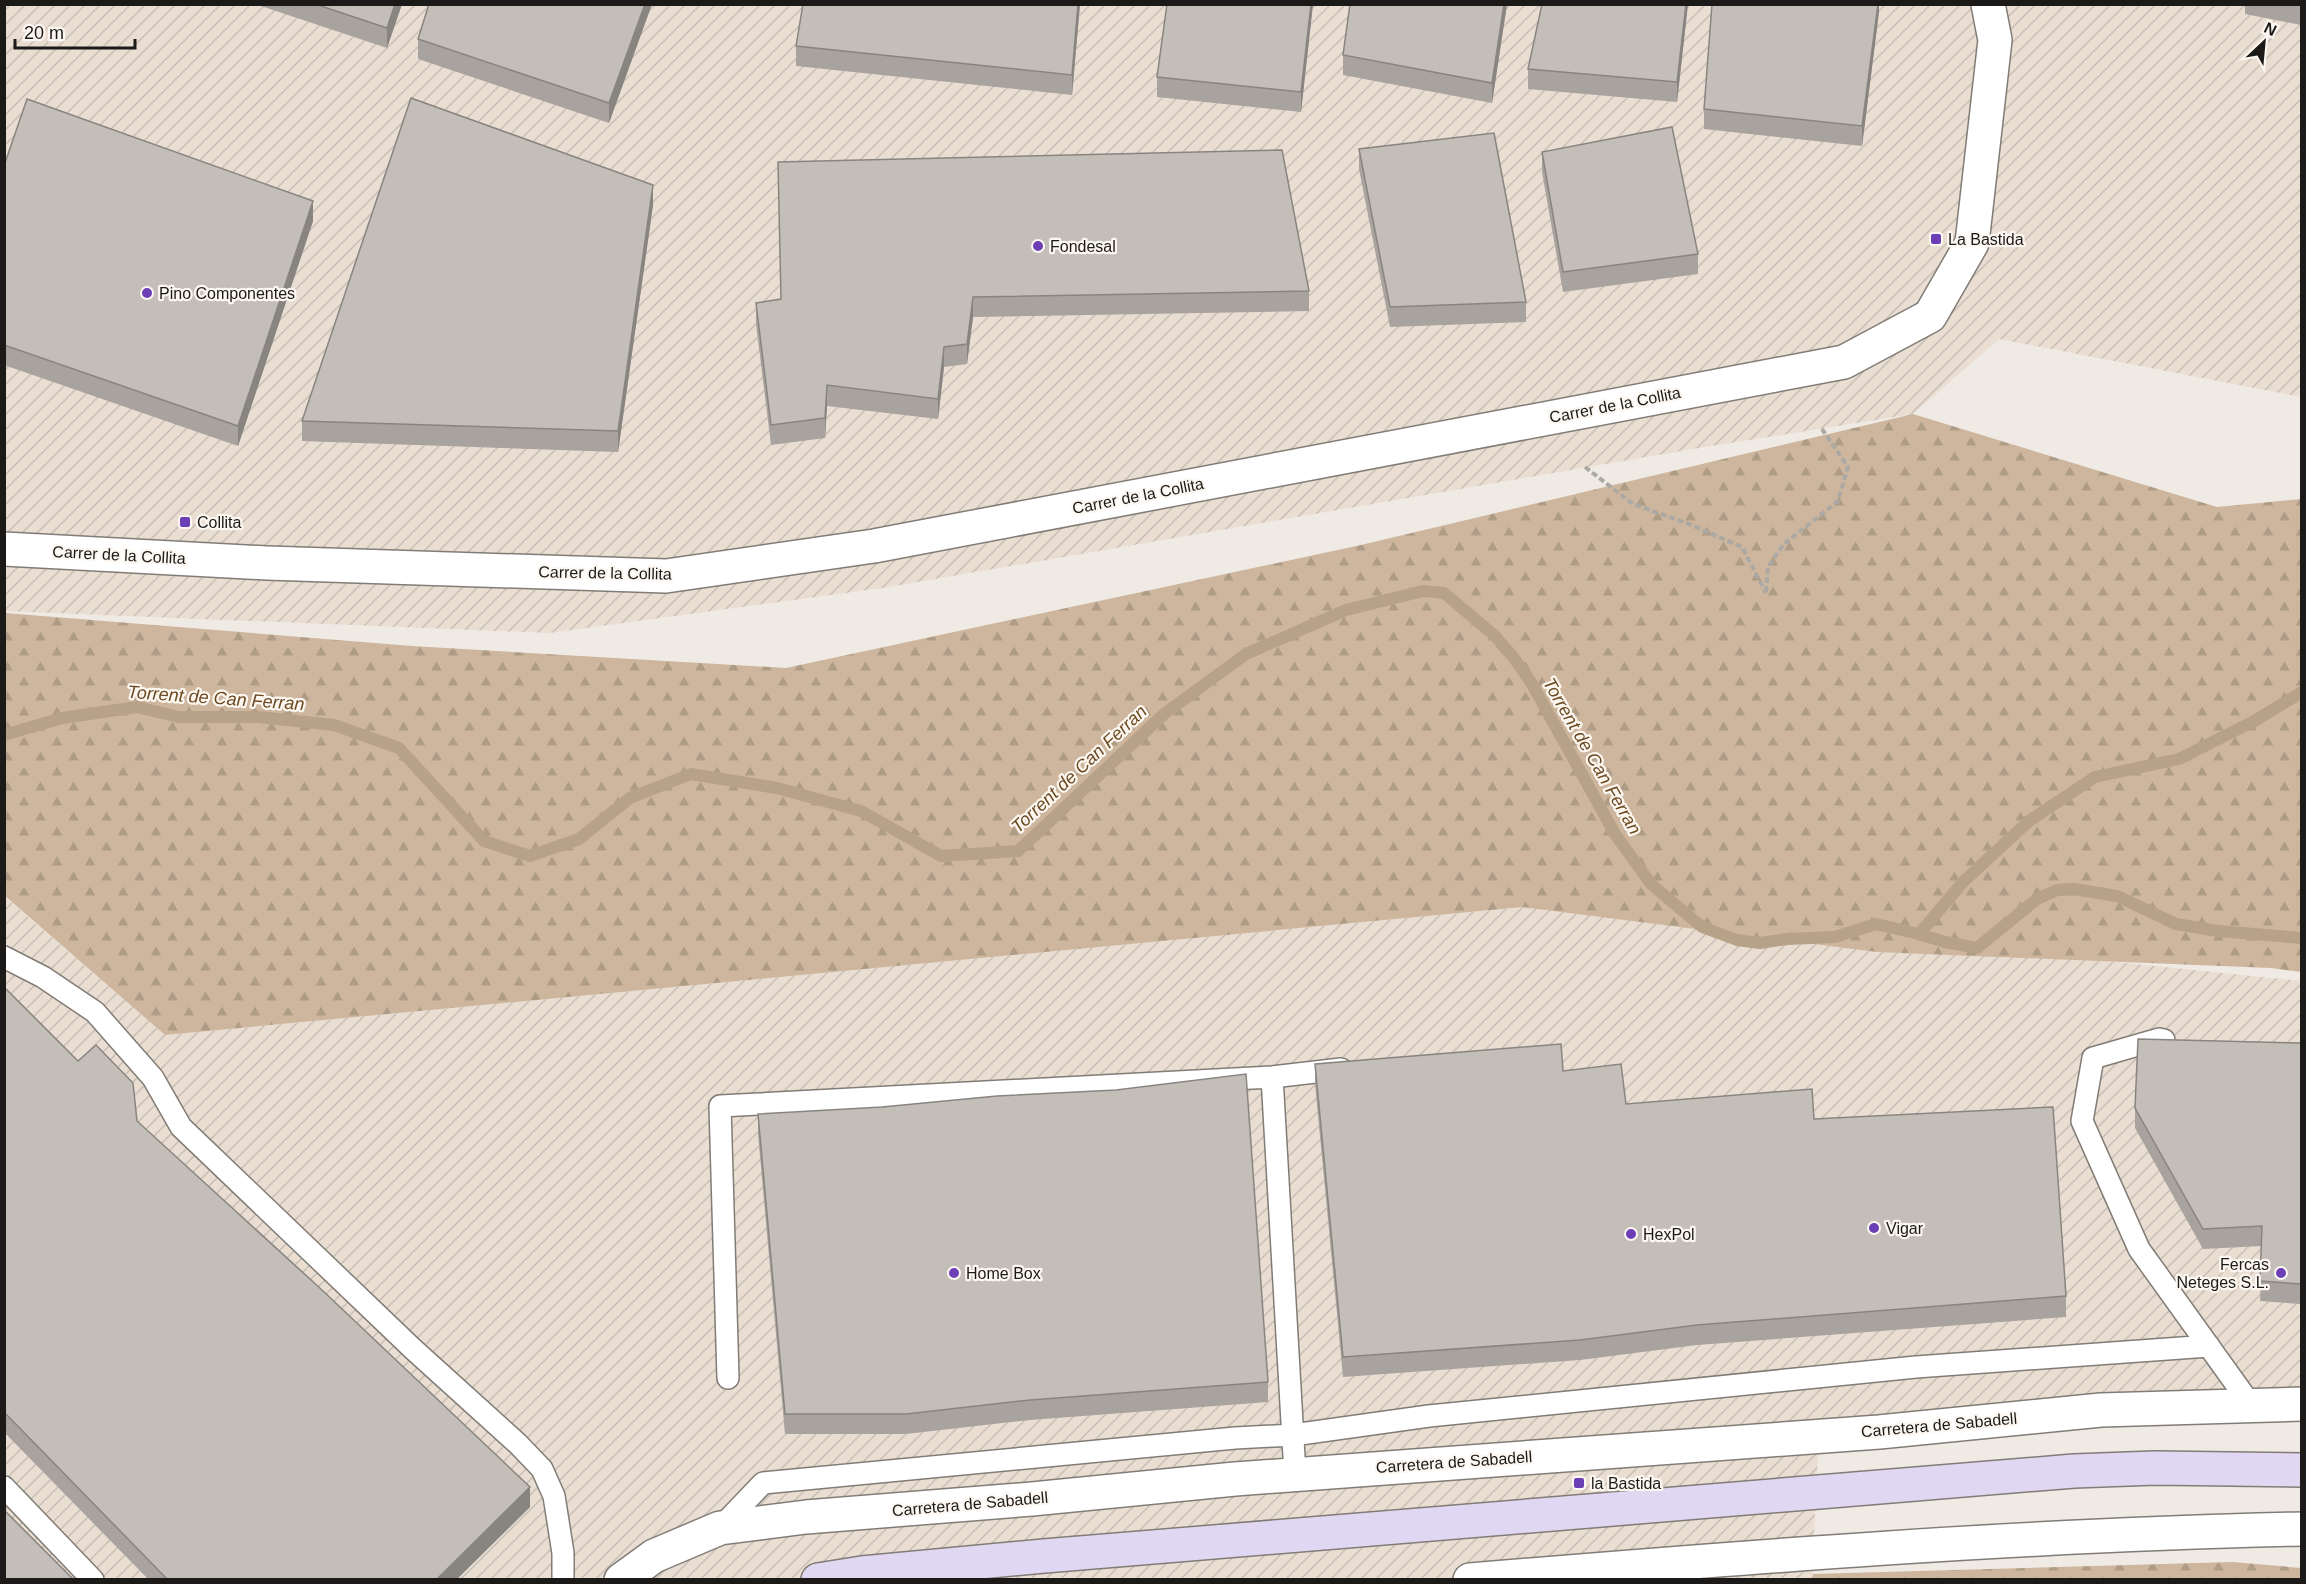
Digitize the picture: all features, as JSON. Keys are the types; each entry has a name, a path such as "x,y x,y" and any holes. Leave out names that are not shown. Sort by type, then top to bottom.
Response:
{"main road":[{"path":"818,1580 862,1573 1033,1557 2074,1472 2155,1468 2301,1470"}],"street":[{"name":"Carrer de la Collita","path":"4,549 267,563 666,576 885,544 1844,362 1929,316 1972,243 1995,40 1988,4"},
{"name":"Carretera de Sabadell","path":"621,1580 654,1556 720,1528 806,1517 1296,1474 1879,1432 2101,1410 2301,1404"},
{"path":"1470,1580 1833,1550 2192,1531 2301,1529"}],"lane":[{"path":"4,957 43,977 95,1012 153,1078 181,1127 542,1469 554,1496 563,1553 563,1580"},
{"path":"2182,1041 2159,1040 2093,1058 2082,1121 2139,1249 2251,1405"},
{"path":"728,1378 720,1106 1272,1077 1365,1066"},
{"path":"1272,1077 1296,1474"},
{"path":"720,1528 762,1483 1293,1435 1429,1416 1904,1369 2209,1346"},
{"path":"4,1487 93,1580"}],"path":[{"path":"1585,467 1633,504 1689,524 1742,547 1766,593 1768,567 1784,544 1838,501 1848,466 1822,429"}],"shaded area":[{"path":"5,5 2301,5 2301,397 1999,339 1913,414 1699,448 883,588 549,633 5,611"},
{"path":"4,896 165,1035 1554,904 2301,981 2301,1422 2262,1421 1819,1434 1812,1579 5,1579"}],"green space":[{"path":"1913,414 2217,507 2301,499 2301,972 2271,968 1877,952 1523,907 165,1035 5,896 5,613 412,646 786,668 1361,545"},
{"path":"2233,1562 2301,1568 2301,1579 1812,1579 1813,1574"}],"building":[{"path":"315,4 395,4 387,28"},
{"path":"429,4 645,4 609,103 418,39"},
{"path":"803,4 1078,4 1072,75 796,46"},
{"path":"1167,4 1311,4 1301,92 1157,77"},
{"path":"1350,4 1504,4 1492,83 1343,55"},
{"path":"1542,4 1686,4 1677,82 1528,69"},
{"path":"1712,4 1878,4 1862,126 1704,109"},
{"path":"411,98 653,185 618,431 302,421"},
{"name":"Pino Componentes","path":"27,99 313,201 238,426 4,345 4,166"},
{"path":"1672,127 1698,254 1563,272 1542,152"},
{"path":"1494,133 1526,302 1390,307 1359,149"},
{"name":"Fondesal","path":"1282,150 1309,291 973,297 967,344 944,347 938,399 827,385 825,418 771,425 756,303 781,299 778,162"},
{"path":"4,987 78,1061 96,1045 133,1083 137,1121 322,1290 530,1487 436,1580 168,1580 4,1412"},
{"path":"2138,1039 2301,1043 2301,1284 2260,1281 2262,1226 2203,1229 2135,1108"},
{"path":"1561,1044 1563,1071 1621,1064 1626,1104 1812,1089 1814,1119 2053,1107 2066,1296 1697,1325 1580,1340 1343,1357 1315,1064"},
{"path":"1246,1074 1268,1382 1030,1400 906,1414 785,1414 758,1114 882,1107 997,1096 1116,1090"},
{"path":"4,1510 74,1580 4,1580"}],"waterway":[{"name":"Torrent de Can Ferran","path":"4,735 62,718 137,707 179,717 258,717 334,725 399,748 484,841 530,856 579,839 630,798 691,774 777,788 861,811 941,856 1018,851 1164,714 1246,654 1346,610 1423,591 1444,593 1494,635 1514,658 1532,684 1615,834 1651,884 1702,927 1737,940 1760,943 1787,939 1835,937 1876,924 1977,948 2037,899 2057,890 2074,889 2117,896 2176,924 2218,931 2302,938"},
{"name":"Torrent de Can Ferran","path":"1919,934 1963,882 2029,821 2095,777 2179,759 2256,720 2302,692"}],"place":[{"name":"La Bastida","path":"1936,239"},
{"name":"Fondesal","path":"1038,246"},
{"name":"Pino Componentes","path":"147,293"},
{"name":"Collita","path":"185,522"},
{"name":"Vigar","path":"1874,1228"},
{"name":"HexPol","path":"1631,1234"},
{"name":"Home Box","path":"954,1273"},
{"name":"Fercas Neteges S.L.","path":"2281,1273"},
{"name":"la Bastida","path":"1579,1483"}]}
